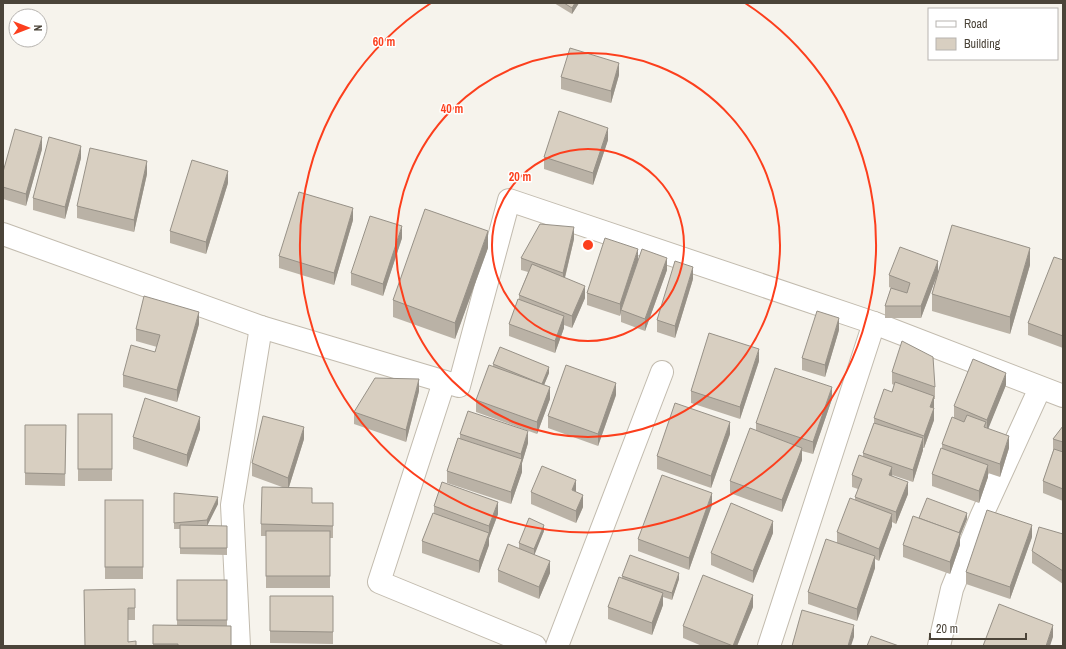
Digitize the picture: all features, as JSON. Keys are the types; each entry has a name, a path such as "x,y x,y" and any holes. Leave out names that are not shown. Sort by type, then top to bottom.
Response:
{"street":[{"path":"3,234 261,327 459,386 509,200 874,323 1063,396"},
{"path":"769,646 874,323"},
{"path":"239,646 232,505 261,327"},
{"path":"557,646 662,372"},
{"path":"444,382 379,582 535,646"},
{"path":"939,646 952,589 981,517 1040,388"}],"building":[{"path":"564,3 575,3 572,8"},
{"path":"570,48 619,63 611,91 561,77"},
{"path":"559,111 608,128 593,173 544,157"},
{"path":"15,129 42,137 26,194 3,187 3,172"},
{"path":"49,137 81,146 65,207 33,198"},
{"path":"90,148 147,161 134,220 77,206"},
{"path":"192,160 228,171 206,242 170,231"},
{"path":"299,192 353,208 334,273 279,256"},
{"path":"425,209 488,231 455,323 393,300"},
{"path":"370,216 402,226 383,284 351,273"},
{"path":"540,224 574,227 563,273 521,258"},
{"path":"952,225 1030,248 1010,317 932,294"},
{"path":"605,238 638,249 620,304 587,293"},
{"path":"900,247 938,261 921,306 885,306 891,288 907,293 910,283 889,275"},
{"path":"642,249 667,258 645,319 621,310"},
{"path":"1054,257 1063,260 1063,336 1028,323"},
{"path":"675,261 693,267 675,326 657,320"},
{"path":"532,264 585,286 572,316 519,295"},
{"path":"144,296 199,312 177,390 123,375 131,345 155,352 160,335 136,329"},
{"path":"518,299 564,316 555,341 509,324"},
{"path":"817,311 839,318 825,365 802,358"},
{"path":"709,333 759,349 740,407 691,391"},
{"path":"902,341 933,357 935,387 892,372"},
{"path":"500,347 549,367 542,384 493,364"},
{"path":"973,359 1006,373 987,420 954,406"},
{"path":"489,365 550,387 537,422 476,400"},
{"path":"566,365 616,383 598,434 548,416"},
{"path":"775,368 832,387 813,442 756,423"},
{"path":"375,378 419,379 406,430 354,412"},
{"path":"895,382 934,396 930,407 934,408 924,436 874,418 884,389 892,392"},
{"path":"145,398 200,417 187,455 133,437"},
{"path":"675,403 730,422 711,476 657,456"},
{"path":"468,411 528,431 521,454 460,434"},
{"path":"78,414 112,414 112,469 78,469"},
{"path":"967,415 986,422 984,427 1009,436 1000,464 942,444 952,417 964,422"},
{"path":"263,416 304,427 288,478 252,463"},
{"path":"874,423 923,438 913,470 863,453"},
{"path":"25,425 66,425 65,474 25,473"},
{"path":"1063,426 1063,442 1053,439"},
{"path":"750,428 802,448 782,500 730,481"},
{"path":"458,438 522,459 511,492 447,471"},
{"path":"941,448 988,465 979,491 932,474"},
{"path":"1054,449 1063,452 1063,489 1043,481"},
{"path":"859,455 892,467 889,475 908,482 896,512 855,497 862,479 852,475"},
{"path":"542,466 576,480 572,490 583,495 576,511 531,492"},
{"path":"662,475 712,493 689,558 638,539"},
{"path":"442,482 498,502 489,526 434,506"},
{"path":"262,487 312,488 312,503 333,503 333,526 261,524"},
{"path":"174,493 218,497 207,520 174,523"},
{"path":"850,498 892,514 879,549 837,532"},
{"path":"927,498 967,513 959,533 919,518"},
{"path":"105,500 143,500 143,567 105,567"},
{"path":"731,503 773,521 753,571 711,553"},
{"path":"987,510 1032,525 1010,587 966,572"},
{"path":"433,513 489,533 479,561 422,541"},
{"path":"913,516 960,533 950,562 903,545"},
{"path":"529,518 544,525 534,549 519,543"},
{"path":"180,525 227,526 227,548 180,548"},
{"path":"1039,527 1063,534 1063,571 1032,551"},
{"path":"266,531 330,531 330,576 266,576"},
{"path":"826,539 875,556 857,609 808,592"},
{"path":"508,544 550,561 539,587 498,570"},
{"path":"630,555 679,573 672,593 622,576"},
{"path":"703,575 753,595 733,646 683,626"},
{"path":"619,577 663,593 652,623 608,607"},
{"path":"177,580 227,580 227,620 177,620"},
{"path":"135,589 135,608 128,608 128,642 136,641 136,646 85,646 84,590"},
{"path":"270,596 333,596 333,632 270,631"},
{"path":"999,604 1053,625 1046,646 983,646"},
{"path":"802,610 854,625 848,646 792,646"},
{"path":"153,625 231,626 231,646 178,646 178,644 153,644"},
{"path":"871,636 899,646 867,646"}]}
